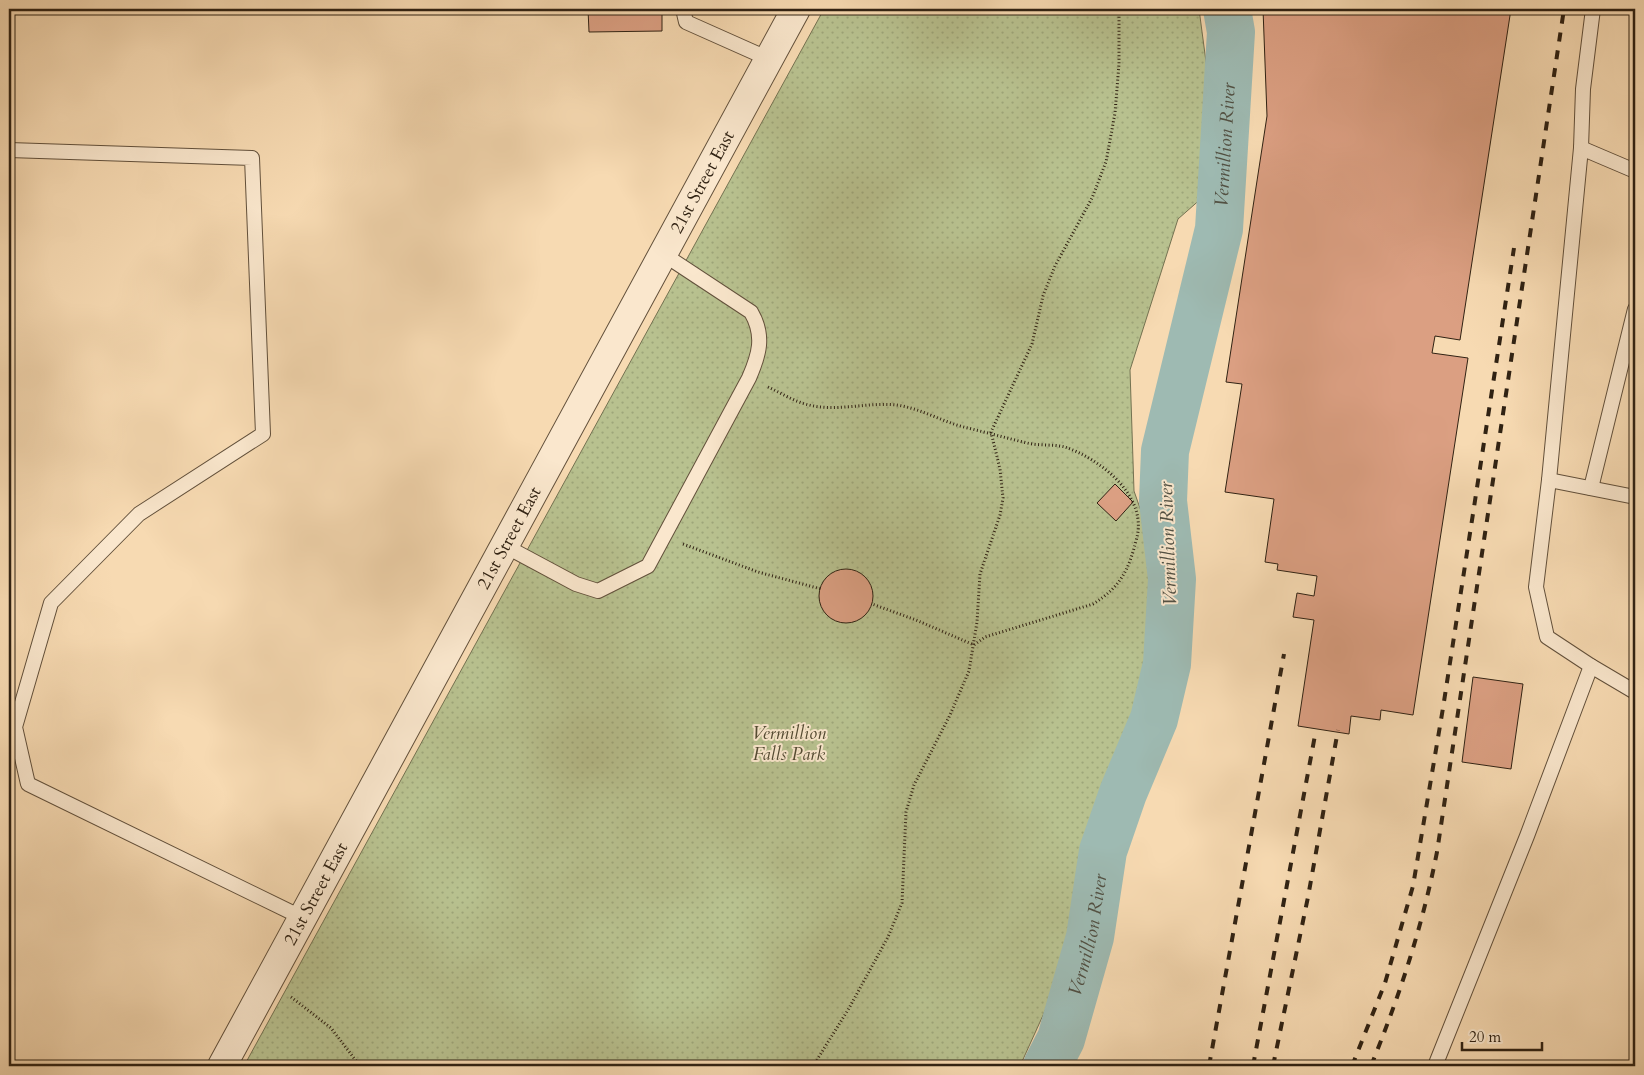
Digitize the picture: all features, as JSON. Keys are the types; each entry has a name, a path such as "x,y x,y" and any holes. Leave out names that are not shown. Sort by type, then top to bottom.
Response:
{"street":[{"name":"21st Street East","path":"222,1066 796,9"}],"lane":[{"path":"683,9 686,22 769,59"},
{"path":"1592,9 1583,89 1581,148 1549,480 1536,586 1547,637 1635,692"},
{"path":"1581,148 1635,172"},
{"path":"9,150 252,158 263,434 139,514 51,603 15,727 28,784 303,918"},
{"path":"505,546 576,584 598,591 648,566 665,535 749,378 757,359 760,341 759,325 751,312 663,254"},
{"path":"1591,488 1635,310"},
{"path":"1549,480 1635,497"},
{"path":"1435,1066 1524,845 1591,666"}],"path":[{"path":"813,1066 848,1010 888,937 902,904 905,865 903,838 906,812 914,784 946,723 969,671 974,645 980,574 1000,515 1003,498 1000,469 991,432 1032,344 1044,296 1055,266 1092,198 1106,162 1116,113 1119,64 1119,9"},
{"path":"749,378 809,405 833,407 868,404 897,405 966,428 991,432 1026,443 1064,447 1097,464 1126,490 1134,502 1138,534 1124,576 1109,595 1094,604 985,637 974,645"},
{"path":"665,535 694,550 736,565 821,589"},
{"path":"872,604 916,620 974,645"},
{"path":"290,997 331,1028 360,1066"}],"green space":[{"name":"Vermillion Falls Park","path":"824,9 1199,9 1208,77 1203,197 1178,219 1130,370 1134,491 1161,568 1160,650 1088,866 1079,936 1020,1066 244,1066"}],"building":[{"path":"588,9 662,9 662,31 589,32"},
{"path":"1263,9 1511,9 1460,340 1435,336 1432,353 1468,358 1413,715 1381,710 1380,720 1351,716 1349,734 1298,726 1314,620 1293,617 1297,593 1314,596 1317,576 1277,570 1278,564 1265,562 1274,499 1225,492 1242,384 1226,382 1267,116"},
{"path":"1115,484 1133,502 1116,521 1097,503"},
{"path":"841,569 851,569 861,573 869,581 873,596 869,611 861,619 851,623 841,623 831,619 823,611 819,601 819,591 823,581 831,573"},
{"path":"1473,677 1523,684 1511,769 1462,762"}],"waterway":[{"name":"Vermillion River","path":"1047,1066 1061,1039 1090,937 1103,851 1123,793 1154,719 1167,664 1172,579 1163,501 1165,451 1219,229 1231,32 1227,9"}],"railway":[{"path":"1371,1066 1409,961 1437,852 1564,9"},
{"path":"1352,1066 1385,983 1413,886 1443,708 1514,248"},
{"path":"1209,1066 1284,654"},
{"path":"1253,1066 1316,730"},
{"path":"1273,1066 1308,897 1338,730"}]}
